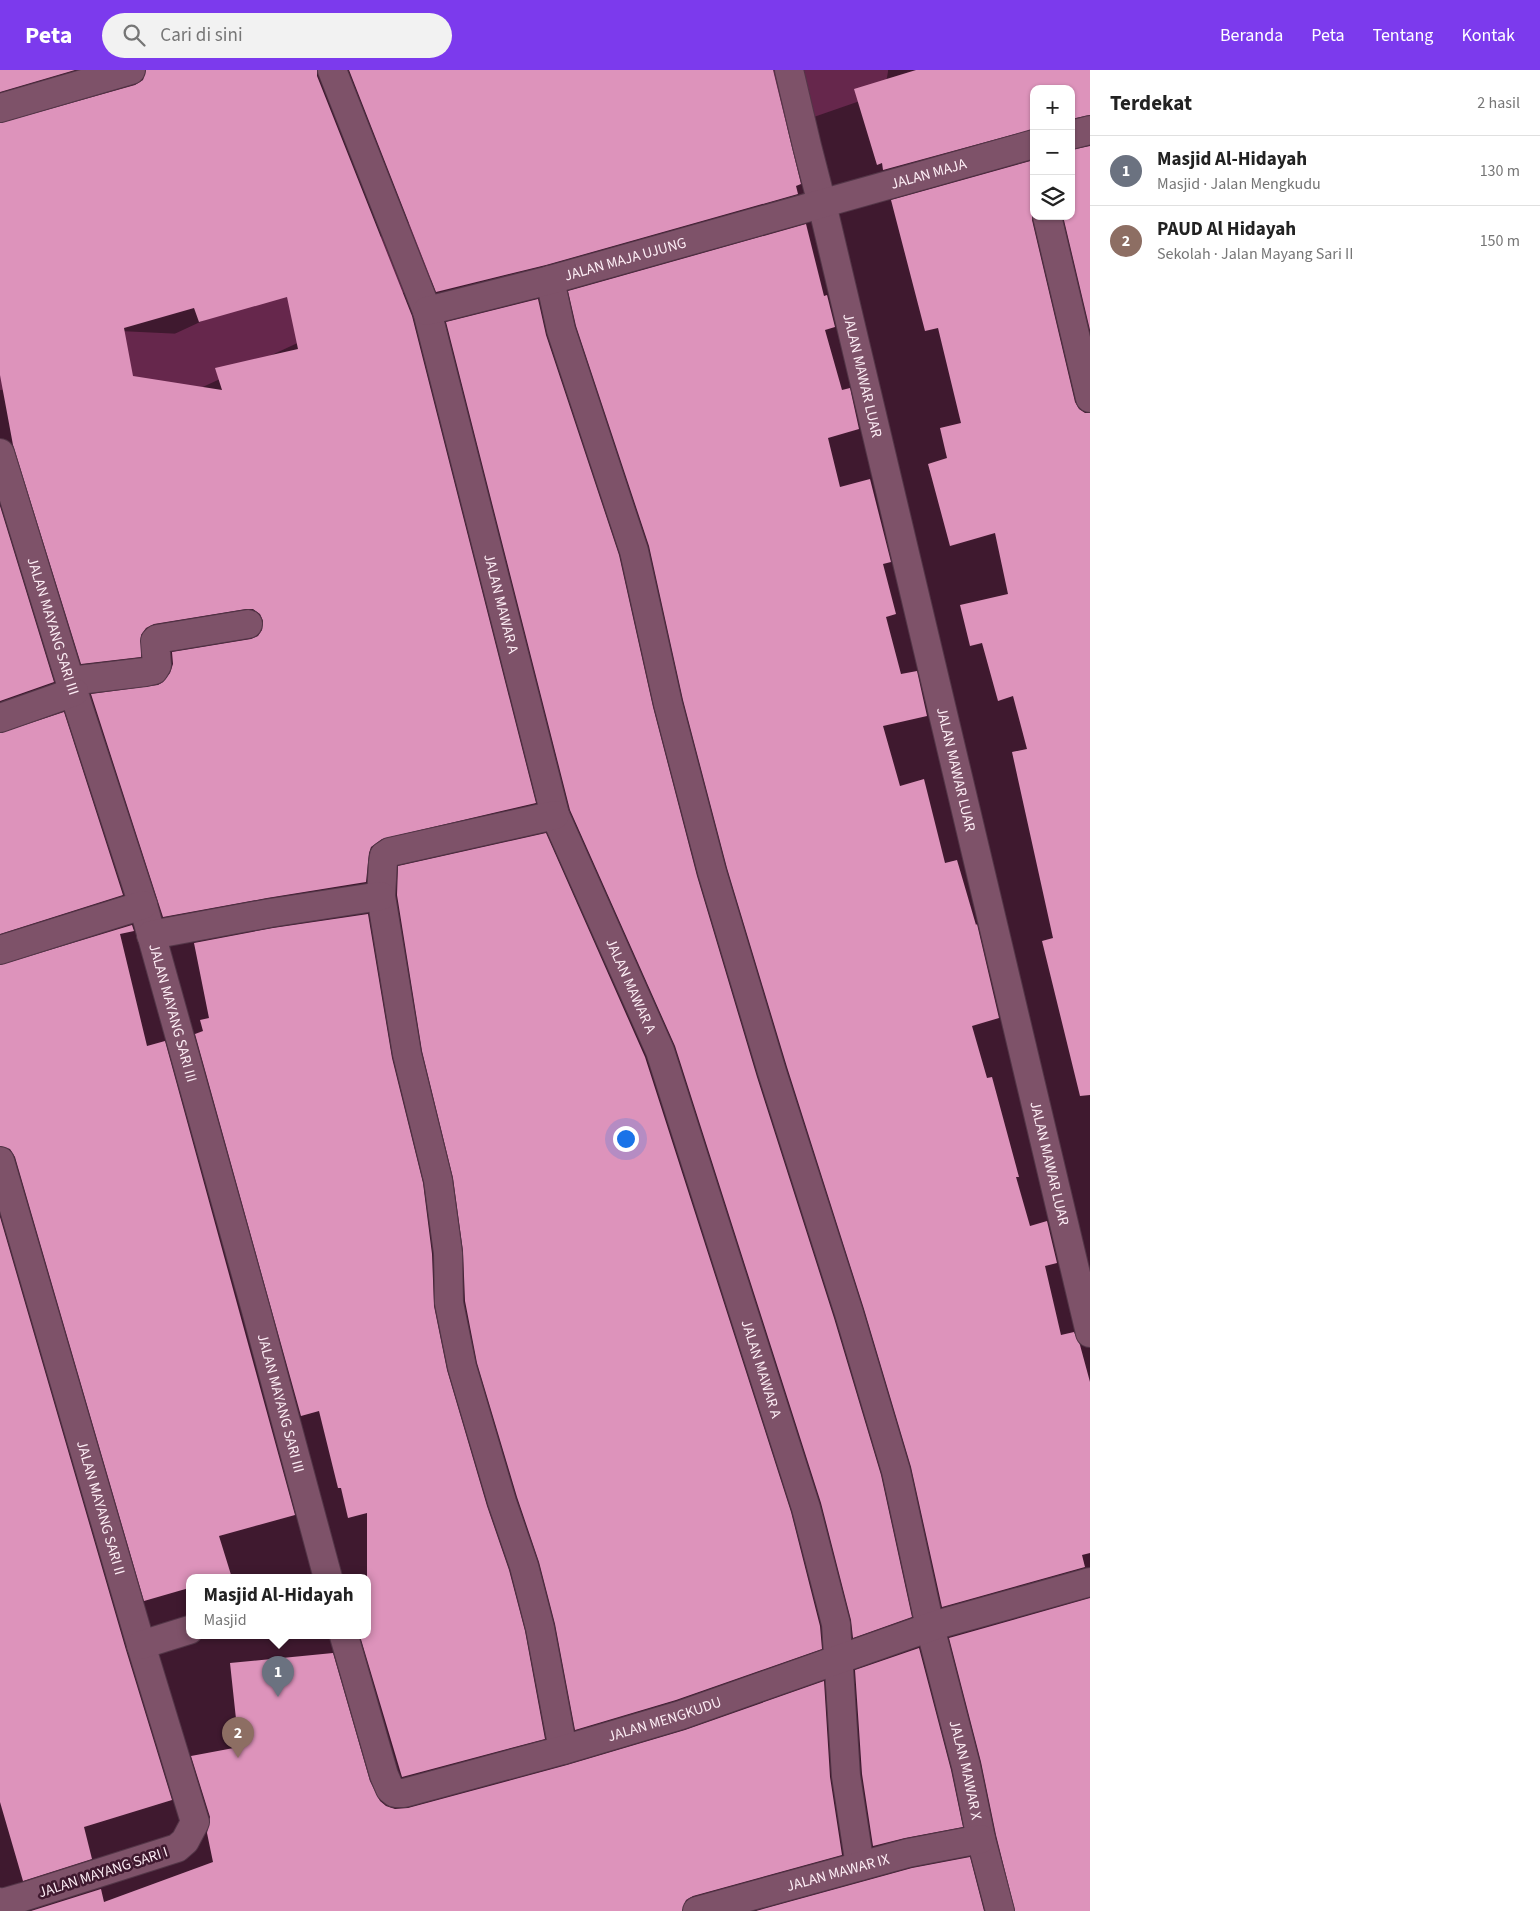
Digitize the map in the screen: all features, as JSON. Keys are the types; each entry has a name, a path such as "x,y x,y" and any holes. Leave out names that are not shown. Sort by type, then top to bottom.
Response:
{"street":[{"path":"0,108 131,70"},
{"name":"JALAN MAWAR A","path":"332,70 427,311 555,815 660,1051 806,1508 839,1642 838,1659 846,1776 860,1866"},
{"name":"JALAN MAWAR LUAR","path":"789,70 1090,1333"},
{"path":"1075,134 1090,130"},
{"name":"JALAN MAJA","path":"822,204 1030,151"},
{"name":"JALAN MAJA UJUNG","path":"427,311 550,280 822,204"},
{"path":"1048,220 1090,398"},
{"name":"JALAN MAWAR X","path":"550,280 561,330 634,551 668,704 712,872 896,1471 930,1627 966,1766 981,1839 1000,1911"},
{"name":"JALAN MAYANG SARI III","path":"0,453 72,687 143,905 257,1314 327,1574"},
{"path":"0,718 72,687 154,670 157,665 155,641 157,639 248,624"},
{"path":"555,815 390,852 384,856 381,896 407,1054 438,1180 448,1253 449,1303 462,1366 502,1502 524,1566 540,1628 563,1750"},
{"path":"151,935 270,913 381,896"},
{"path":"0,950 143,905"},
{"name":"JALAN MAYANG SARI II","path":"0,1161 141,1645 195,1822 185,1840 177,1848"},
{"name":"JALAN MENGKUDU","path":"345,1639 384,1775 390,1789 395,1794 412,1792 681,1715 930,1627 1090,1582"},
{"path":"141,1645 186,1631"},
{"name":"JALAN MAWAR IX","path":"697,1911 908,1853 981,1839"},
{"name":"JALAN MAYANG SARI I","path":"0,1902 23,1897 177,1848"}],"building":[{"path":"0,70 75,70 0,92"},
{"path":"146,70 317,70 317,76 412,316 536,803 382,839 371,847 366,882 163,917 91,694 158,685 170,673 173,664 172,652 251,639 258,636 262,630 263,621 260,614 253,609 246,609 154,624 146,628 141,635 141,657 81,664 13,445 0,375 0,123 135,85 143,80","holes":["287,297 298,349 215,368 222,390 133,376 124,328 194,308 199,322"]},
{"path":"349,70 773,70 801,184 796,186 798,194 546,265 436,292"},
{"path":"916,70 1090,70 1090,115 1075,118 1075,85 1030,85 1030,130 883,170 882,163 877,165 854,89"},
{"path":"1090,146 1090,330 1064,220 1075,220 1075,149"},
{"path":"1030,161 1030,220 1032,220 1075,402 1079,409 1085,413 1090,413 1090,1095 1080,1096 1042,941 1053,938 1012,752 1027,749 1013,696 998,701 982,643 970,646 960,605 1008,594 995,533 950,546 928,464 947,458 940,428 961,423 938,328 925,331 891,200"},
{"path":"806,224 824,296 827,295 835,327 825,330 842,390 850,388 859,429 828,438 840,487 870,479 891,562 883,564 896,614 886,617 901,674 917,671 927,716 883,726 900,786 924,779 945,863 957,860 977,924 999,1018 972,1026 987,1078 992,1077 1030,1226 1047,1221 1057,1263 1045,1266 1061,1335 1074,1332 1080,1345 1090,1382 1090,1553 1082,1555 1085,1567 942,1607 911,1467 727,868 683,700 649,546 576,326 568,291"},
{"path":"538,299 546,335 619,555 653,707 697,876 757,1077 834,1318 881,1475 912,1617 853,1638 851,1620 821,1503 675,1046 570,810 446,322"},
{"path":"0,506 54,682 0,701"},
{"path":"64,712 123,895 0,934 0,733"},
{"path":"546,833 645,1057 791,1512 820,1626 822,1649 676,1700 575,1730 555,1624 539,1562 517,1497 477,1363 465,1301 463,1251 453,1178 422,1051 397,895 398,866"},
{"path":"368,914 392,1058 423,1183 432,1254 434,1306 447,1370 487,1506 509,1570 525,1631 545,1739 402,1777 361,1639 371,1639 371,1574 367,1574 367,1513 348,1518 341,1488 338,1488 319,1411 301,1416 195,1034 203,1031 200,1020 209,1018 194,943 273,928"},
{"path":"132,925 134,931 120,934 147,1046 165,1041 295,1515 219,1536 231,1574 186,1574 186,1589 144,1601 15,1157 10,1149 0,1146 0,965"},
{"path":"0,1217 126,1650 172,1800 84,1827 92,1859 23,1881 0,1802"},
{"path":"1090,1598 1090,1911 1015,1911 996,1835 981,1762 949,1638"},
{"path":"919,1648 951,1770 963,1827 873,1846 862,1774 855,1670"},
{"path":"333,1653 370,1781 380,1801 386,1806 395,1809 408,1808 567,1765 685,1730 824,1681 830,1777 842,1855 693,1896 686,1900 682,1911 31,1911 101,1889 104,1902 213,1862 207,1833 210,1817 191,1756 239,1747 230,1663"},
{"path":"970,1857 984,1911 756,1911 912,1868"}],"waterway":[{"path":"701,126 858,70"},
{"path":"0,360 13,356 181,364 351,285 495,214"}],"place":[{"name":"Masjid Al-Hidayah","path":"278,1697"},
{"name":"PAUD Al Hidayah","path":"238,1758"}]}
